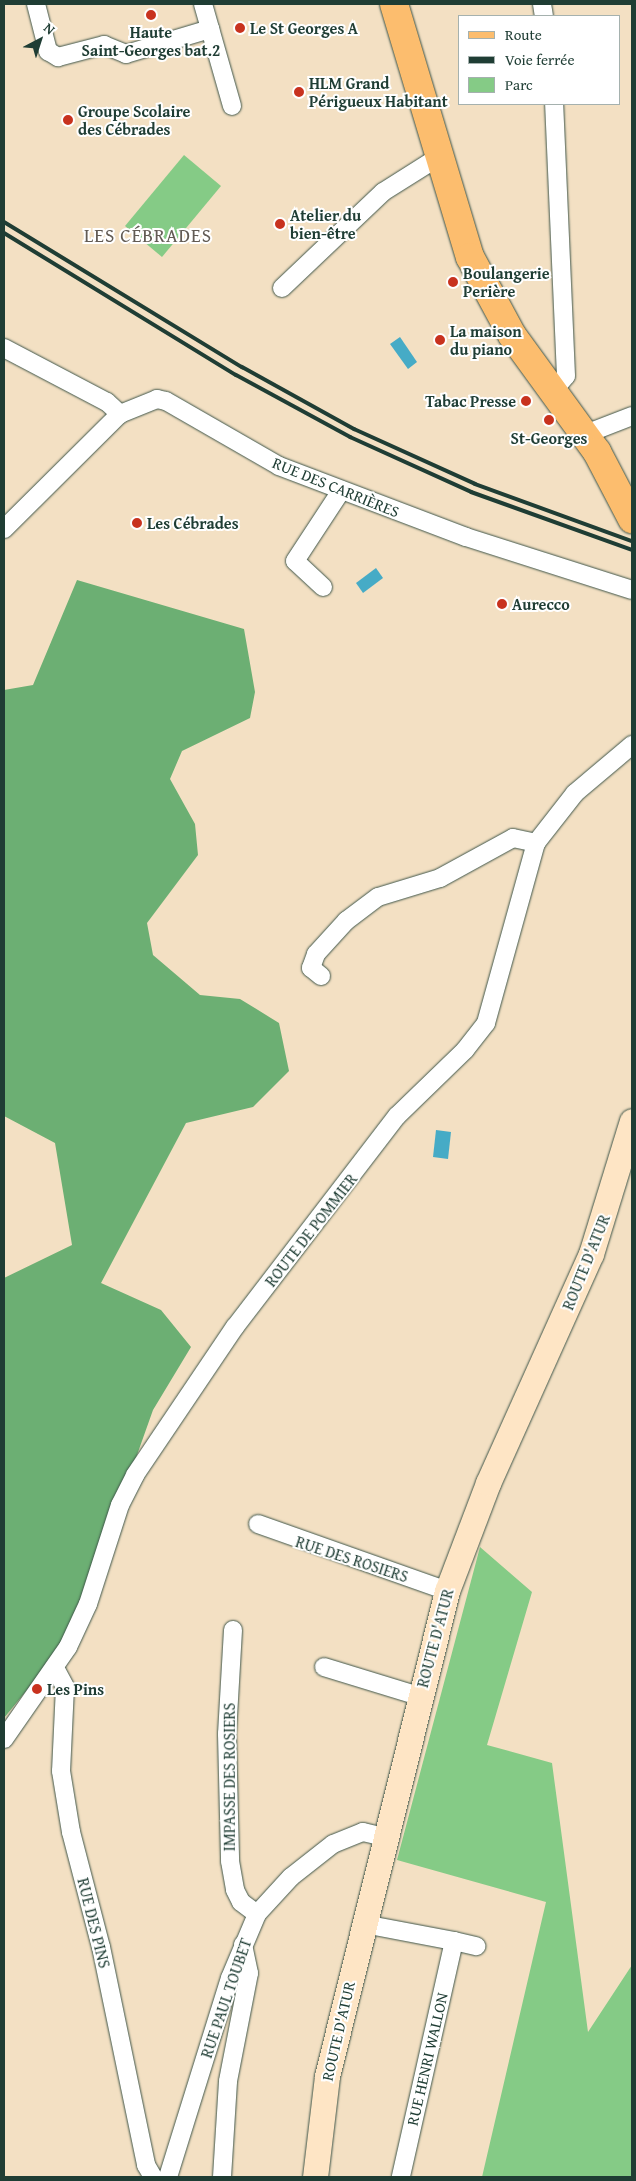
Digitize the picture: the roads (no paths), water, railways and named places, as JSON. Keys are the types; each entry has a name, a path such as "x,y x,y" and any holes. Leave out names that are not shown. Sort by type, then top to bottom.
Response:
{"main road":[{"path":"394,4 436,158 470,257 488,294 552,392 631,505"},
{"name":"ROUTE D'ATUR","path":"315,2177 325,2086 447,1591 488,1483 591,1254 632,1121"}],"street":[{"path":"36,4 48,51 58,57 104,45 126,54 210,29"},
{"path":"203,4 232,106"},
{"path":"552,392 566,376 554,105"},
{"path":"282,288 383,192 436,158"},
{"path":"4,348 107,402 120,414 4,529"},
{"name":"RUE DES CARRIÈRES","path":"120,414 157,399 166,400 279,466 466,537 632,590"},
{"path":"583,435 632,416"},
{"path":"323,588 295,561 341,491"},
{"name":"ROUTE DE POMMIER","path":"4,1739 55,1668 88,1604 123,1497 162,1433 235,1327 397,1116 466,1050 486,1023 536,843 575,793 632,744"},
{"path":"321,976 311,968 316,954 346,921 378,897 440,878 513,838 536,843"},
{"name":"RUE DES ROSIERS","path":"258,1524 447,1591"},
{"name":"IMPASSE DES ROSIERS","path":"232,1630 227,1734 230,1861 238,1896 257,1914"},
{"path":"324,1667 420,1696"},
{"name":"RUE DES PINS","path":"55,1668 65,1687 61,1771 71,1832 101,1947 146,2165 153,2177"},
{"name":"RUE PAUL TOUBET","path":"168,2177 243,1945 257,1914 291,1877 333,1844 363,1832 385,1837"},
{"path":"364,1924 476,1946"},
{"name":"RUE HENRI WALLON","path":"401,2177 454,1941"},
{"path":"222,2177 228,2081 249,1973 243,1945"}],"water":[{"path":"400,337 417,362 408,369 390,344"},
{"path":"376,568 383,578 363,593 356,583"},
{"path":"436,1130 451,1132 448,1159 433,1157"}],"railway":[{"path":"4,222 242,367 354,429 475,484 632,541"},
{"path":"4,233 236,375 350,437 471,492 632,550"}],"place":[{"name":"Haute Saint-Georges bat.2","path":"151,15"},
{"name":"Le St Georges A","path":"240,28"},
{"name":"HLM Grand Périgueux Habitant","path":"299,92"},
{"name":"Groupe Scolaire des Cébrades","path":"68,120"},
{"name":"Atelier du bien-être","path":"280,224"},
{"name":"Boulangerie Perière","path":"453,282"},
{"name":"La maison du piano","path":"440,340"},
{"name":"Tabac Presse","path":"526,401"},
{"name":"St-Georges","path":"549,420"},
{"name":"Les Cébrades","path":"137,523"},
{"name":"Aurecco","path":"502,604"},
{"name":"Les Pins","path":"37,1689"}],"district":[{"name":"LES CÉBRADES","path":"148,236"}]}
